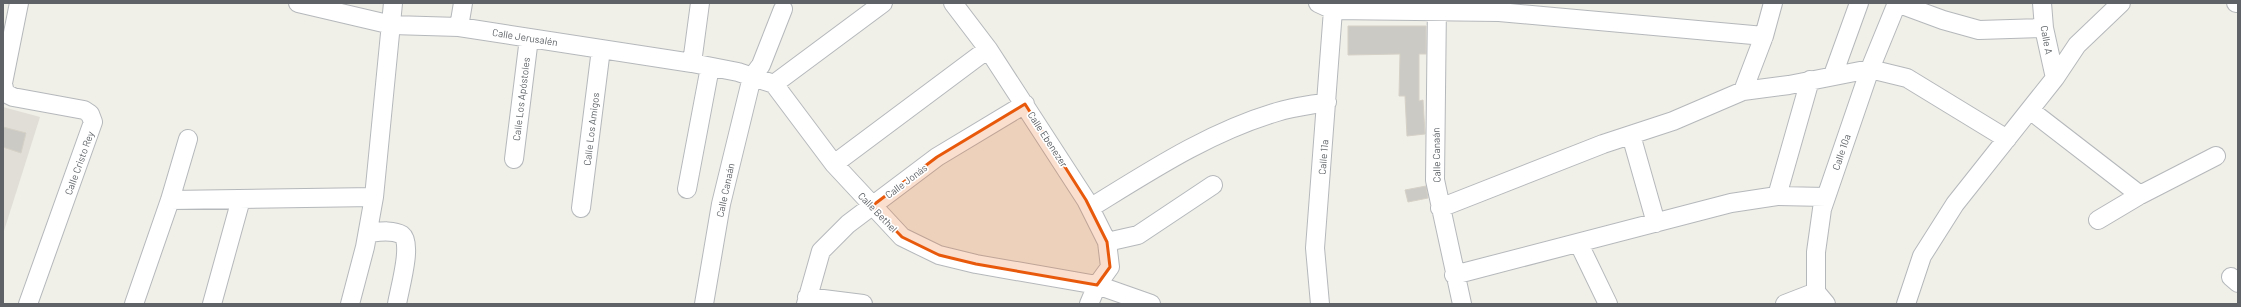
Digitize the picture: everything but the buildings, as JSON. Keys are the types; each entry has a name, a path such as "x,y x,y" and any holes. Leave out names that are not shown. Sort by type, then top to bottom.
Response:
{"street":[{"name":"Calle Cristo Rey","path":"19,3 7,46 3,83 4,93 13,97 84,110 90,114 93,122 28,304"},
{"name":"Calle Jerusalén","path":"298,3 392,25 459,27 692,63 752,77"},
{"path":"350,304 368,233 374,197 393,3"},
{"path":"459,27 463,3"},
{"path":"692,63 700,3"},
{"path":"752,77 774,84 883,3"},
{"name":"Calle Ebenezer","path":"954,3 988,49 1025,104 1090,208 1107,242 1110,267 1097,285 1089,304"},
{"path":"1743,91 1764,36 1773,3"},
{"path":"1833,75 1859,3"},
{"path":"1897,3 1943,20 1979,30 2044,28"},
{"name":"Calle 10a","path":"1821,298 1816,252 1822,209 1870,69 1897,3"},
{"name":"Calle A","path":"2042,3 2044,28 2055,78"},
{"path":"1906,304 1922,256 1955,204 2055,78 2077,45 2122,3"},
{"path":"1326,7 1500,8 1764,36"},
{"name":"Calle 11a","path":"1320,304 1315,248 1327,102 1326,7"},
{"name":"Calle Canaán","path":"1437,8 1435,180 1454,275 1462,304"},
{"name":"Calle Canaán","path":"704,304 721,204 752,77 761,64 783,9"},
{"name":"Calle Los Apóstoles","path":"514,159 529,38"},
{"name":"Calle Los Amigos","path":"581,208 601,49"},
{"path":"834,164 988,49"},
{"path":"687,188 710,67"},
{"path":"1440,208 1631,135 1673,121 1743,91 1870,69 1907,78 2007,139"},
{"path":"1777,196 1810,80"},
{"name":"Calle Bethel","path":"774,84 834,164 902,237 939,255 976,264 1097,285 1151,304"},
{"path":"1090,208 1161,164 1218,133 1278,111 1327,102"},
{"name":"Calle Jonás","path":"807,301 821,251 848,224 937,157 1025,104"},
{"path":"2030,110 2140,195"},
{"path":"1631,135 1656,223"},
{"path":"134,304 170,200 188,138"},
{"path":"2098,220 2140,195 2216,156"},
{"path":"1107,242 1138,234 1213,185"},
{"path":"1454,275 1731,203 1777,196 1826,198"},
{"path":"170,200 374,197"},
{"path":"212,304 241,199"},
{"path":"368,233 393,232 403,235 406,241 407,251 397,304"},
{"path":"1578,244 1608,304"},
{"path":"1785,304 1821,298"},
{"path":"807,301 863,304"}],"highlighted area":[{"path":"1025,104 1086,200 1107,242 1110,267 1097,285 976,264 939,255 902,237 872,206 937,157"}],"shaded area":[{"path":"3,107 40,117 3,234"}]}
